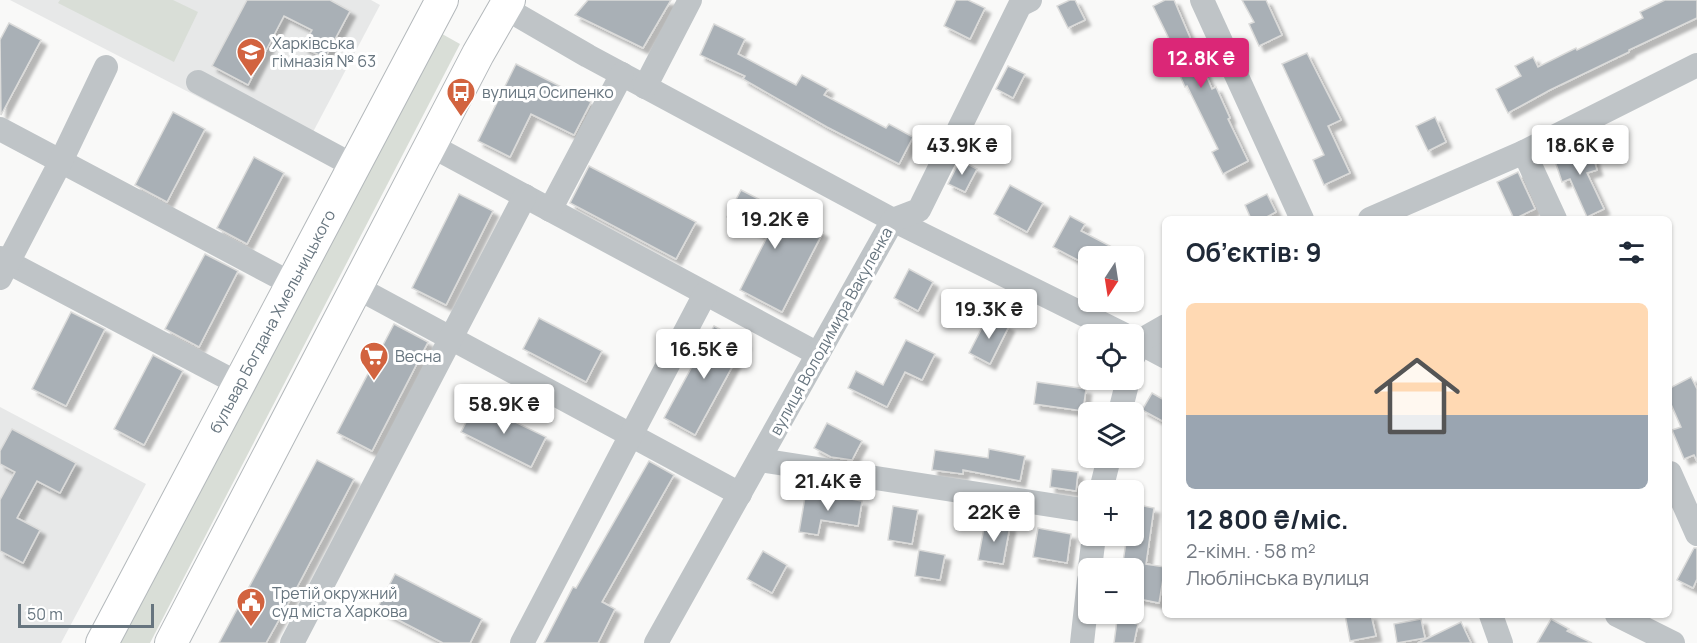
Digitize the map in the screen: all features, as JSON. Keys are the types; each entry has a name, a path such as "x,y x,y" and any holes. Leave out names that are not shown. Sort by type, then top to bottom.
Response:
{"main road":[{"name":"бульвар Богдана Хмельницького","path":"102,643 442,0"},
{"path":"171,643 503,3"}],"street":[{"path":"645,87 690,0"},
{"path":"1202,0 1301,216"},
{"name":"вулиця Володимира Вакуленка","path":"656,643 893,220 919,210 1020,2"},
{"path":"503,3 645,87 893,220 1095,324"},
{"path":"1377,216 1524,152 1697,65"},
{"path":"106,67 61,161 3,266 239,384"},
{"path":"550,210 622,74"},
{"path":"198,82 354,166"},
{"path":"0,129 292,284"},
{"path":"430,145 818,354"},
{"path":"1524,152 1554,216"},
{"path":"292,643 525,196"},
{"path":"356,287 740,494"},
{"path":"522,643 705,294"},
{"path":"1144,337 1162,328"},
{"path":"1144,348 1162,355"},
{"path":"759,460 1078,509"},
{"path":"1672,478 1697,534"},
{"path":"1492,618 1501,643"},
{"path":"1623,618 1673,643"},
{"path":"1082,643 1084,624"}],"shaded area":[{"name":"Харківська гімназія № 63","path":"10,0 371,0 380,5 303,151"},
{"path":"60,0 173,0 198,12 174,62 58,3"},
{"path":"435,30 460,44 150,643 113,643"},
{"path":"0,407 146,484 61,643 0,643"}],"building":[{"path":"247,0 330,0 350,11 325,58 303,47 312,30 284,16 248,85 212,66"},
{"path":"588,0 671,0 643,48 575,15"},
{"path":"956,0 968,0 985,8 970,39 944,26"},
{"path":"1075,0 1085,20 1068,28 1057,6"},
{"path":"1165,0 1174,0 1212,89 1216,87 1248,161 1223,174 1212,152 1218,149 1187,86 1185,87 1171,55 1176,53 1153,6"},
{"path":"1242,0 1266,0 1282,35 1259,46 1249,24 1254,22"},
{"path":"1665,0 1697,0 1697,18 1629,50 1508,113 1496,89 1521,76 1515,66 1533,57 1538,67 1576,48 1577,50 1643,18 1640,12"},
{"path":"9,23 41,40 1,115 0,40"},
{"path":"714,24 745,39 738,54 796,85 802,75 828,89 824,95 886,128 889,124 913,137 899,164 827,127 743,79 745,76 700,55"},
{"path":"1307,53 1341,120 1328,126 1350,173 1324,185 1313,160 1324,155 1282,64"},
{"path":"516,64 591,102 574,135 531,114 510,157 478,141"},
{"path":"1008,66 1025,74 1013,98 996,89"},
{"path":"173,112 205,129 167,202 135,185"},
{"path":"1435,117 1446,142 1428,151 1416,126"},
{"path":"1589,143 1597,170 1587,173 1604,209 1587,216 1570,179 1562,182 1553,155"},
{"path":"254,157 284,173 247,244 217,228"},
{"path":"960,160 977,169 965,192 948,184"},
{"path":"589,166 696,222 676,259 570,203"},
{"path":"1518,172 1535,209 1520,216 1513,216 1497,182"},
{"path":"1010,185 1043,203 1027,232 994,214"},
{"path":"741,190 823,232 782,312 740,290 767,237 727,217"},
{"path":"459,194 493,211 446,305 412,288"},
{"path":"1267,194 1276,212 1269,216 1250,216 1245,205"},
{"path":"1070,216 1085,224 1081,231 1110,246 1078,246 1078,260 1053,247"},
{"path":"205,254 238,271 199,347 165,329"},
{"path":"909,269 933,282 918,311 894,298"},
{"path":"71,312 105,329 66,406 32,389"},
{"path":"988,316 1009,326 990,364 969,353"},
{"path":"539,318 602,351 586,382 523,349"},
{"path":"394,324 428,342 372,451 337,433"},
{"path":"714,326 745,343 695,435 664,418"},
{"path":"906,340 935,354 922,380 905,372 887,407 848,388 856,371 883,385"},
{"path":"153,355 183,371 144,445 114,429"},
{"path":"1691,377 1697,389 1697,461 1694,455 1684,459 1672,430 1681,427 1672,407 1672,387"},
{"path":"1037,382 1086,390 1084,402 1078,402 1078,410 1034,404"},
{"path":"1152,393 1162,399 1162,421 1144,411 1144,407"},
{"path":"476,403 546,437 531,467 461,432"},
{"path":"827,423 862,441 852,460 831,457 814,448"},
{"path":"12,429 76,463 60,493 37,481 17,518 40,530 23,563 0,551 0,500 15,472 0,464 0,451"},
{"path":"989,449 1025,456 1020,481 963,470 963,474 932,470 935,450 988,458"},
{"path":"317,460 354,479 294,593 266,643 219,643"},
{"path":"649,461 674,475 602,602 615,609 598,643 544,643 573,587 576,588"},
{"path":"1052,469 1078,472 1076,491 1050,487"},
{"path":"806,491 862,501 858,526 821,520 818,535 799,532"},
{"path":"893,506 918,510 912,544 888,540"},
{"path":"1144,506 1154,508 1146,564 1162,567 1159,603 1144,600 1144,558 1124,558 1125,546 1144,546"},
{"path":"985,522 1010,526 1003,564 978,560"},
{"path":"1038,528 1071,534 1067,563 1033,557"},
{"path":"1694,548 1697,548 1697,579 1693,588 1677,580"},
{"path":"919,550 945,555 940,580 915,576"},
{"path":"763,551 787,565 772,593 747,579"},
{"path":"395,574 482,619 470,643 443,643 377,609"},
{"path":"1346,618 1372,618 1376,636 1350,641"},
{"path":"1421,619 1425,638 1397,643 1394,624"},
{"path":"1551,619 1569,629 1567,631 1592,643 1537,643"},
{"path":"1461,622 1471,643 1418,643"},
{"path":"1116,624 1138,624 1134,643 1114,643"}],"place":[{"name":"Харківська гімназія № 63","path":"251,78"},
{"name":"вулиця Осипенко","path":"461,118"},
{"name":"Весна","path":"374,382"},
{"name":"Третій окружний суд міста Харкова","path":"251,628"}]}
